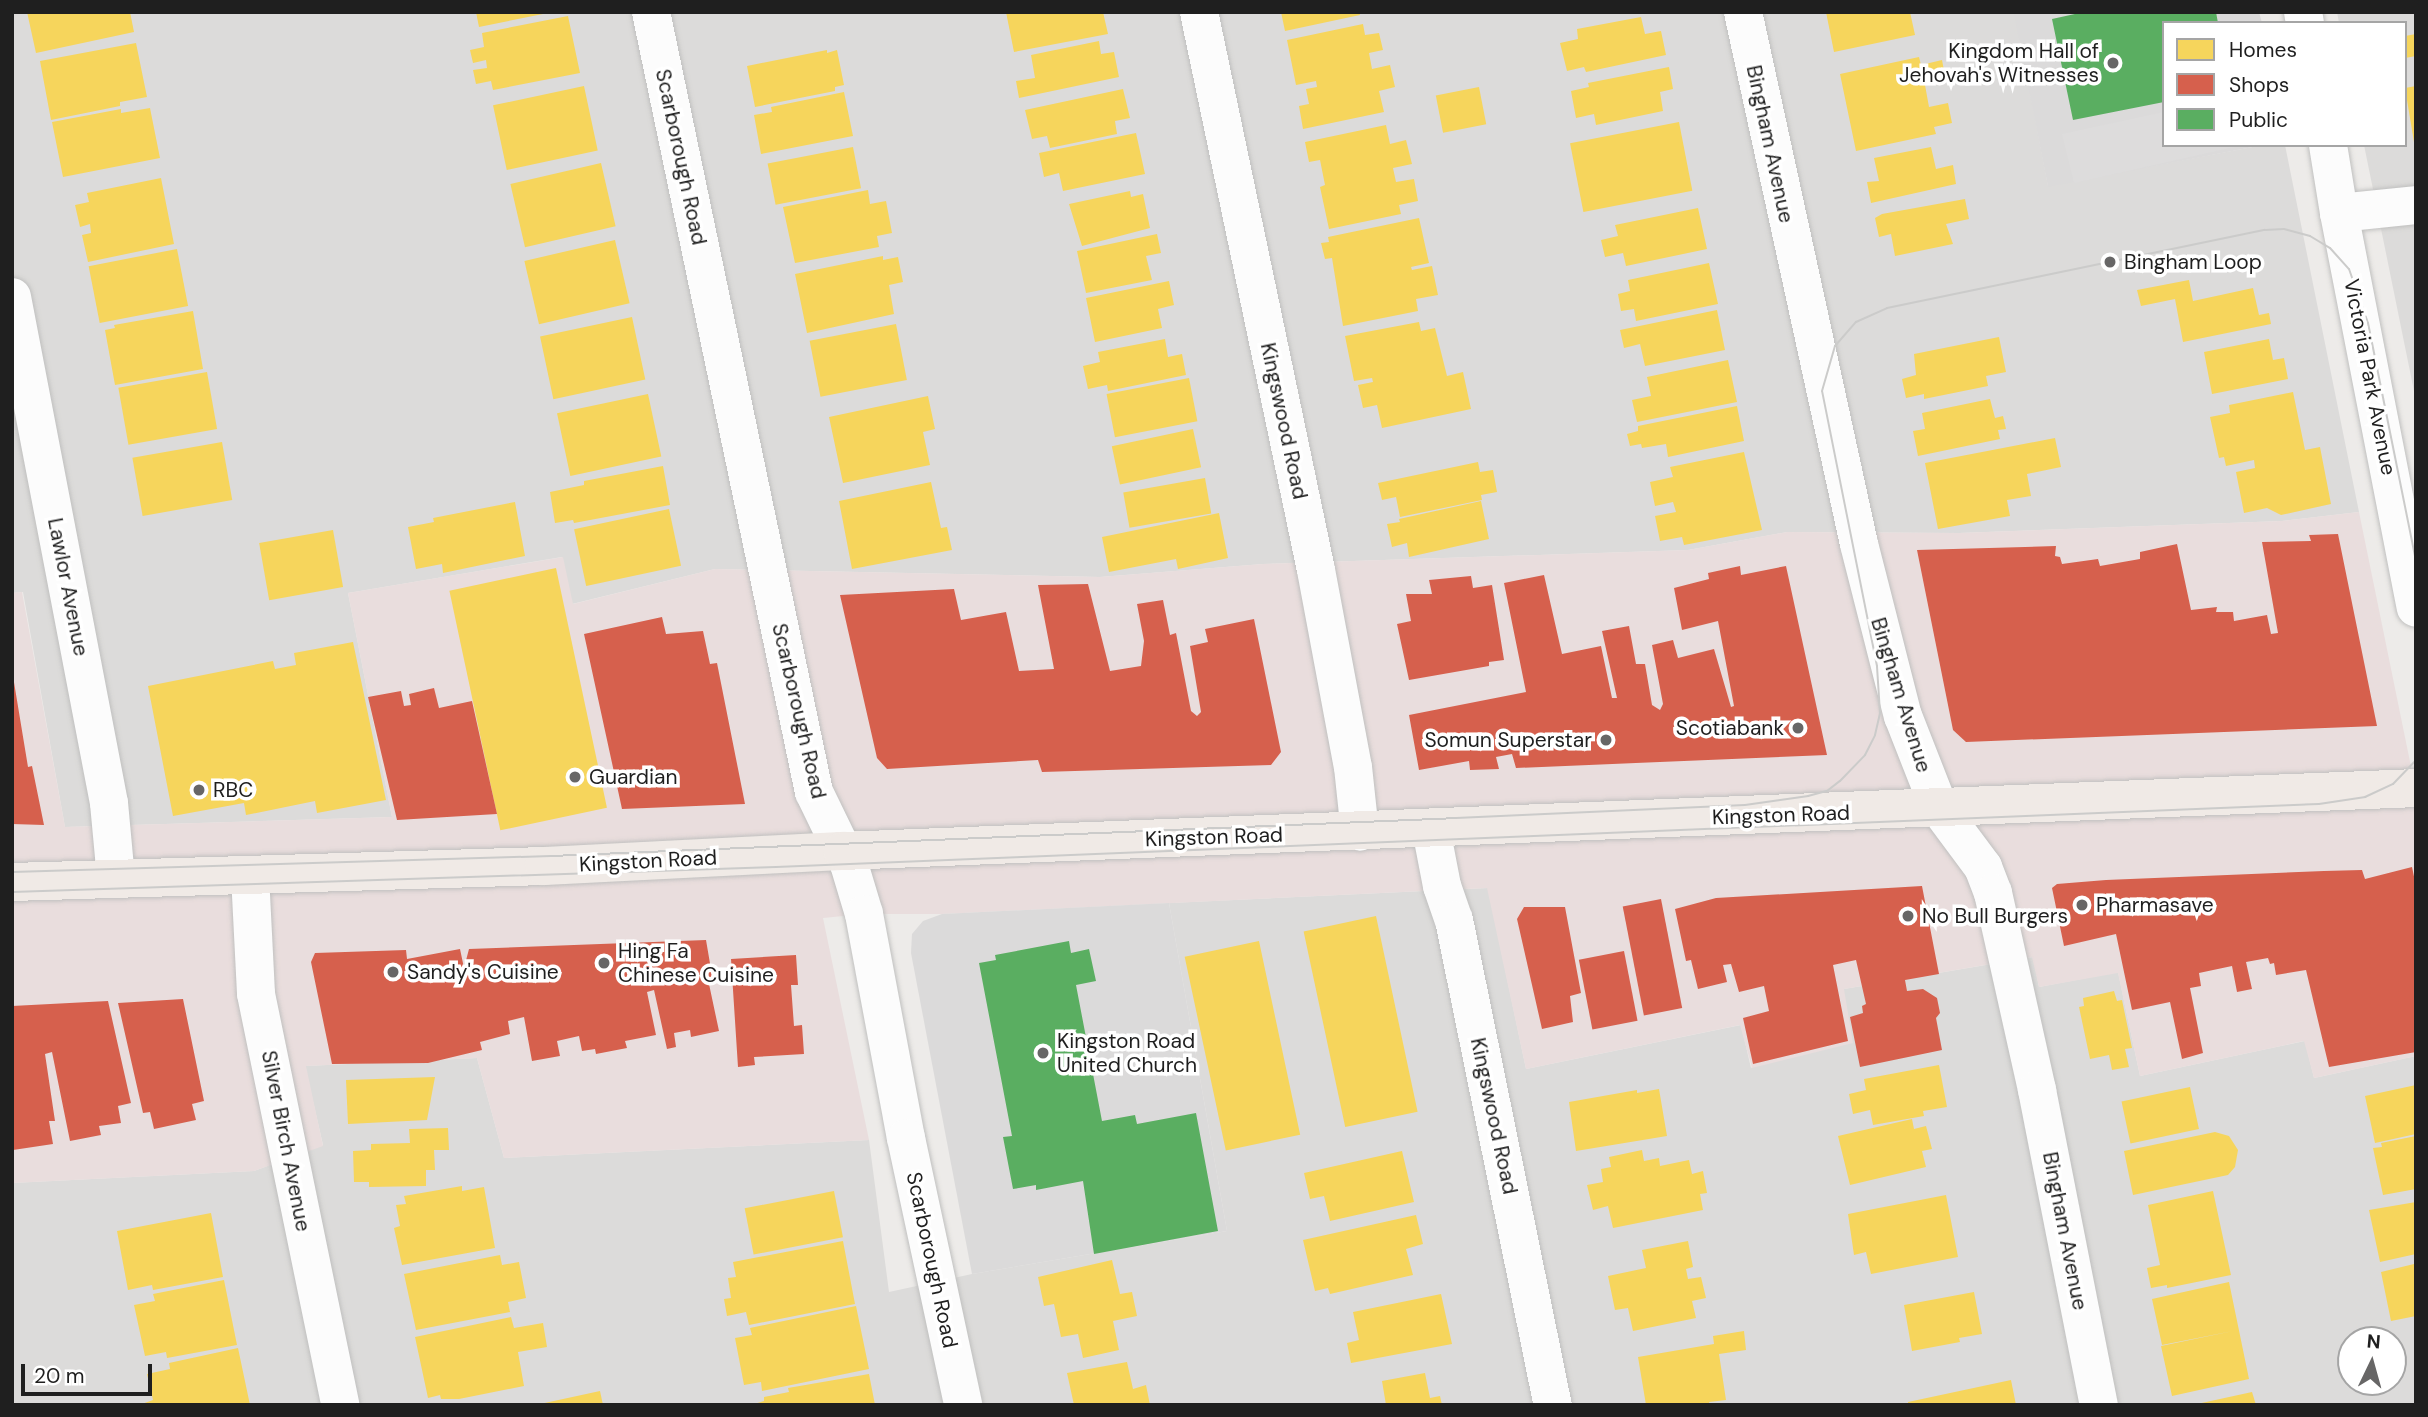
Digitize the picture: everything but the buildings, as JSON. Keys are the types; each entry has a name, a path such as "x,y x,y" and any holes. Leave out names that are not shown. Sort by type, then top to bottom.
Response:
{"main road":[{"name":"Kingston Road","path":"12,882 544,866 842,850 1360,832 2416,788"}],"street":[{"name":"Scarborough Road","path":"651,12 814,792 842,850 864,914 906,1138 963,1405"},
{"name":"Kingswood Road","path":"1199,12 1318,583 1353,768 1360,832"},
{"name":"Bingham Avenue","path":"1742,12 1859,544 1903,716 1939,808 1983,867 1993,893 2037,1090 2099,1405"},
{"name":"Victoria Park Avenue","path":"2328,147 2416,608"},
{"path":"2339,213 2416,205"},
{"name":"Lawlor Avenue","path":"12,297 110,803 116,879"},
{"name":"Kingswood Road","path":"1432,829 1442,886 1454,920 1553,1405"},
{"name":"Silver Birch Avenue","path":"250,875 256,994 340,1405"}],"shaded area":[{"path":"12,12 2023,12 2015,14 2048,186 2253,147 2285,147 2359,512 2282,521 1959,533 1787,532 1688,550 1263,564 1100,577 715,569 572,604 562,557 348,593 392,817 65,827 23,592 12,593"},
{"path":"2259,12 2261,21 2162,21 2162,147 2253,147 2048,187 2014,14"},
{"path":"2337,12 2416,12 2416,401 2364,147 2407,147 2407,21 2339,21"},
{"path":"2162,112 2162,147 2234,147 2074,183 2062,134"},
{"path":"2359,512 2416,791 2416,1056 2314,1078 2304,1041 2140,1076 2118,973 2039,987 2032,957 1844,989 1853,1043 1752,1068 1740,1025 1526,1069 1487,888 942,914 864,914 823,918 869,1140 504,1158 477,1058 306,1066 323,1146 254,1171 12,1183 12,593 22,592 65,827 392,817 348,593 563,557 573,604 715,569 1100,577 1263,564 1688,550 1787,532 1959,533 2282,521"},
{"path":"1488,888 1526,1069 1741,1025 1751,1068 1844,989 2033,957 2039,987 2118,972 2140,1076 2305,1041 2314,1078 2416,1056 2416,1405 12,1405 12,1183 254,1171 323,1145 305,1066 477,1058 504,1158 869,1140 889,1292 972,1274 1227,1231 1169,903"},
{"path":"1169,903 1227,1231 972,1274 911,953 912,934 923,921 942,914"}],"tram line":[{"path":"12,872 551,856 1456,818 1745,805 1827,791 1865,755 1875,735 1880,713 1877,666 1822,391 1835,346 1856,322 1887,308 2265,230 2284,229 2310,236 2330,248 2349,269 2368,323 2416,560"},
{"path":"12,892 776,867 2319,804 2365,797 2393,784 2416,760"}],"place":[{"name":"Kingdom Hall of Jehovah's Witnesses","path":"2113,63"},
{"name":"Bingham Loop","path":"2110,262"},
{"name":"Scotiabank","path":"1798,728"},
{"name":"Somun Superstar","path":"1606,740"},
{"name":"Guardian","path":"575,777"},
{"name":"RBC","path":"199,790"},
{"name":"Pharmasave","path":"2082,905"},
{"name":"No Bull Burgers","path":"1908,916"},
{"name":"Hing Fa Chinese Cuisine","path":"604,963"},
{"name":"Sandy's Cuisine","path":"393,972"},
{"name":"Kingston Road United Church","path":"1043,1053"}]}
